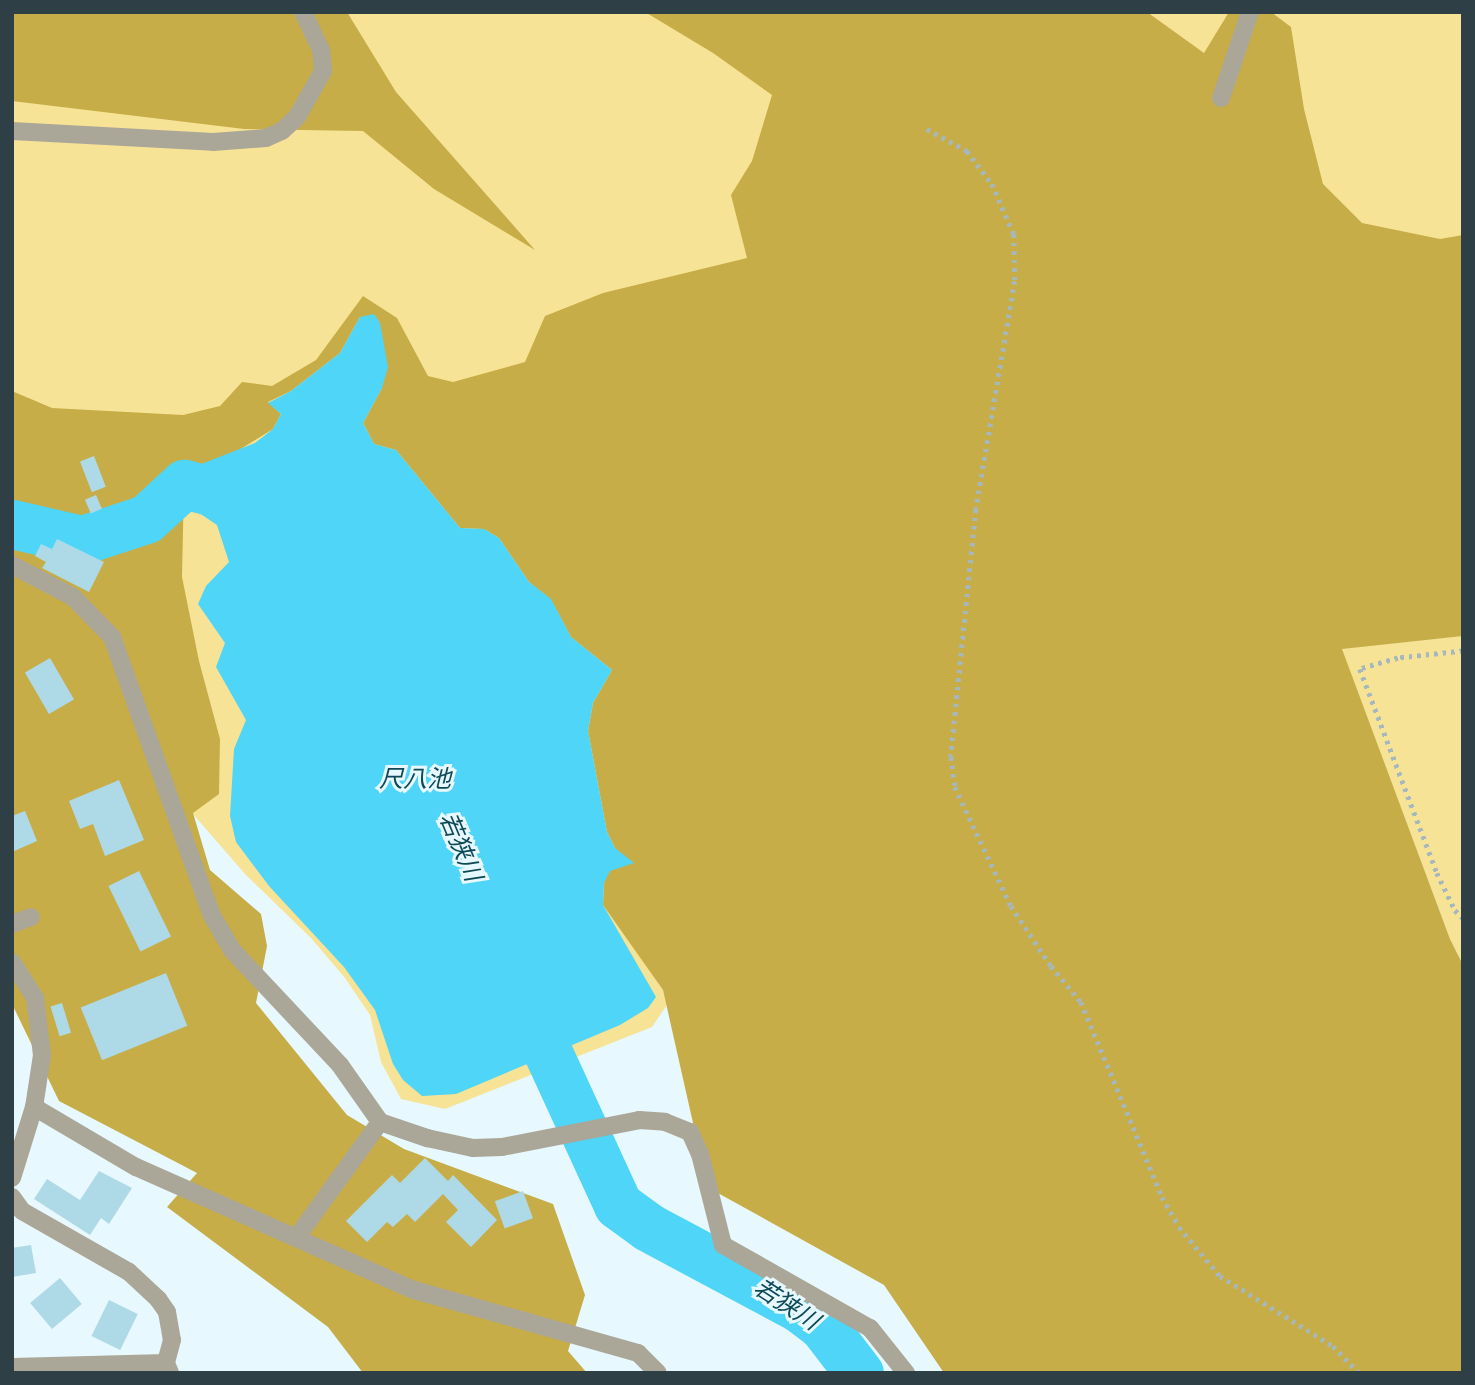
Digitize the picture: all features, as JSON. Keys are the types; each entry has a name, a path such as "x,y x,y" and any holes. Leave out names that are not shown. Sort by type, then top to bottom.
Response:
{"street":[{"path":"12,131 213,142 266,138 282,131 297,117 323,71 321,50 303,12"},
{"path":"1221,98 1250,12"},
{"path":"12,565 74,597 112,637 211,914 232,950 340,1065 380,1122 427,1138 473,1148 502,1147 639,1120 666,1122 690,1132 700,1154 723,1245 870,1328 906,1373"},
{"path":"12,924 31,917"},
{"path":"12,962 35,998 42,1055 34,1107 12,1178"},
{"path":"34,1107 136,1167 414,1290 638,1353 658,1373"},
{"path":"296,1238 380,1122"},
{"path":"12,1197 22,1211 129,1272 158,1299 167,1312 172,1340 168,1368 12,1367"}],"path":[{"path":"927,129 967,151 992,184 1014,234 1015,281 976,509 951,757 955,787 1012,906 1051,966 1081,1002 1153,1177 1179,1227 1220,1276 1333,1346 1359,1373"},
{"path":"1463,650 1398,658 1360,668 1437,873 1455,910 1463,918"}],"shaded area":[{"path":"12,12 1463,12 1463,282 637,952 663,990 667,1005 652,1027 445,1109 401,1099 381,1062 370,1015 345,978 311,938 245,874 192,813 12,508"},
{"path":"12,12 347,12 396,92 535,250 434,189 363,131 244,129 12,101"},
{"path":"645,12 1147,12 1204,53 1229,12 1271,12 1291,27 1304,109 1323,184 1362,223 1440,239 1463,235 1463,636 1342,649 1450,939 1463,965 1463,1373 944,1373 884,1285 716,1192 700,1154 663,990 603,905 604,883 615,848 607,832 588,731 593,703 612,670 571,637 551,600 529,582 499,538 484,529 460,528 396,450 374,444 363,423 382,388 360,317 340,353 291,391 268,402 281,414 273,429 184,484 182,577 199,661 220,739 219,794 193,813 210,870 261,914 267,946 256,1003 347,1115 404,1149 553,1204 585,1295 568,1351 587,1373 363,1373 328,1327 167,1207 197,1173 59,1101 12,1004 12,391 52,408 183,415 220,406 242,382 272,386 316,360 363,296 397,318 428,376 453,382 525,362 545,316 603,293 747,258 731,195 752,161 772,95 713,53"},
{"path":"1463,636 1463,965 1450,939 1341,648"}],"water":[{"name":"尺八池","path":"374,314 380,323 388,367 382,388 363,423 374,444 396,450 460,528 484,529 499,538 529,582 551,599 571,637 612,670 593,703 588,731 607,832 615,848 634,863 610,871 604,883 603,905 656,997 648,1008 620,1025 456,1094 422,1096 403,1080 393,1064 375,1010 344,967 269,886 236,842 230,816 234,749 246,720 216,667 225,643 198,604 206,586 229,562 217,525 183,502 184,484 196,466 255,443 273,429 281,414 268,403 291,391 340,353 360,317"}],"building":[{"path":"94,456 106,487 92,492 80,461"},
{"path":"96,495 102,509 91,513 85,500"},
{"path":"57,539 104,562 89,592 42,568 46,562 35,556 41,544 52,549"},
{"path":"50,658 74,700 49,714 25,672"},
{"path":"119,780 144,840 105,856 93,824 80,829 69,801"},
{"path":"25,811 37,841 12,852 12,816"},
{"path":"139,871 171,937 140,952 108,886"},
{"path":"166,973 187,1026 102,1060 81,1007"},
{"path":"62,1003 71,1033 60,1036 51,1007"},
{"path":"425,1158 448,1181 453,1175 497,1220 471,1247 446,1222 458,1210 443,1194 415,1222 407,1214 393,1227 387,1222 367,1242 346,1221 392,1175 400,1183"},
{"path":"99,1171 132,1188 109,1224 101,1218 90,1235 34,1199 47,1179 80,1200"},
{"path":"523,1191 533,1218 505,1229 495,1201"},
{"path":"31,1245 36,1273 12,1277 12,1248"},
{"path":"60,1278 82,1304 52,1329 30,1303"},
{"path":"109,1300 138,1314 120,1350 91,1336"}],"waterway":[{"name":"若狭川","path":"12,524 82,540 146,519 184,484 248,501"},
{"name":"若狭川","path":"521,994 618,1205 648,1227 798,1307 823,1326 859,1373"}]}
